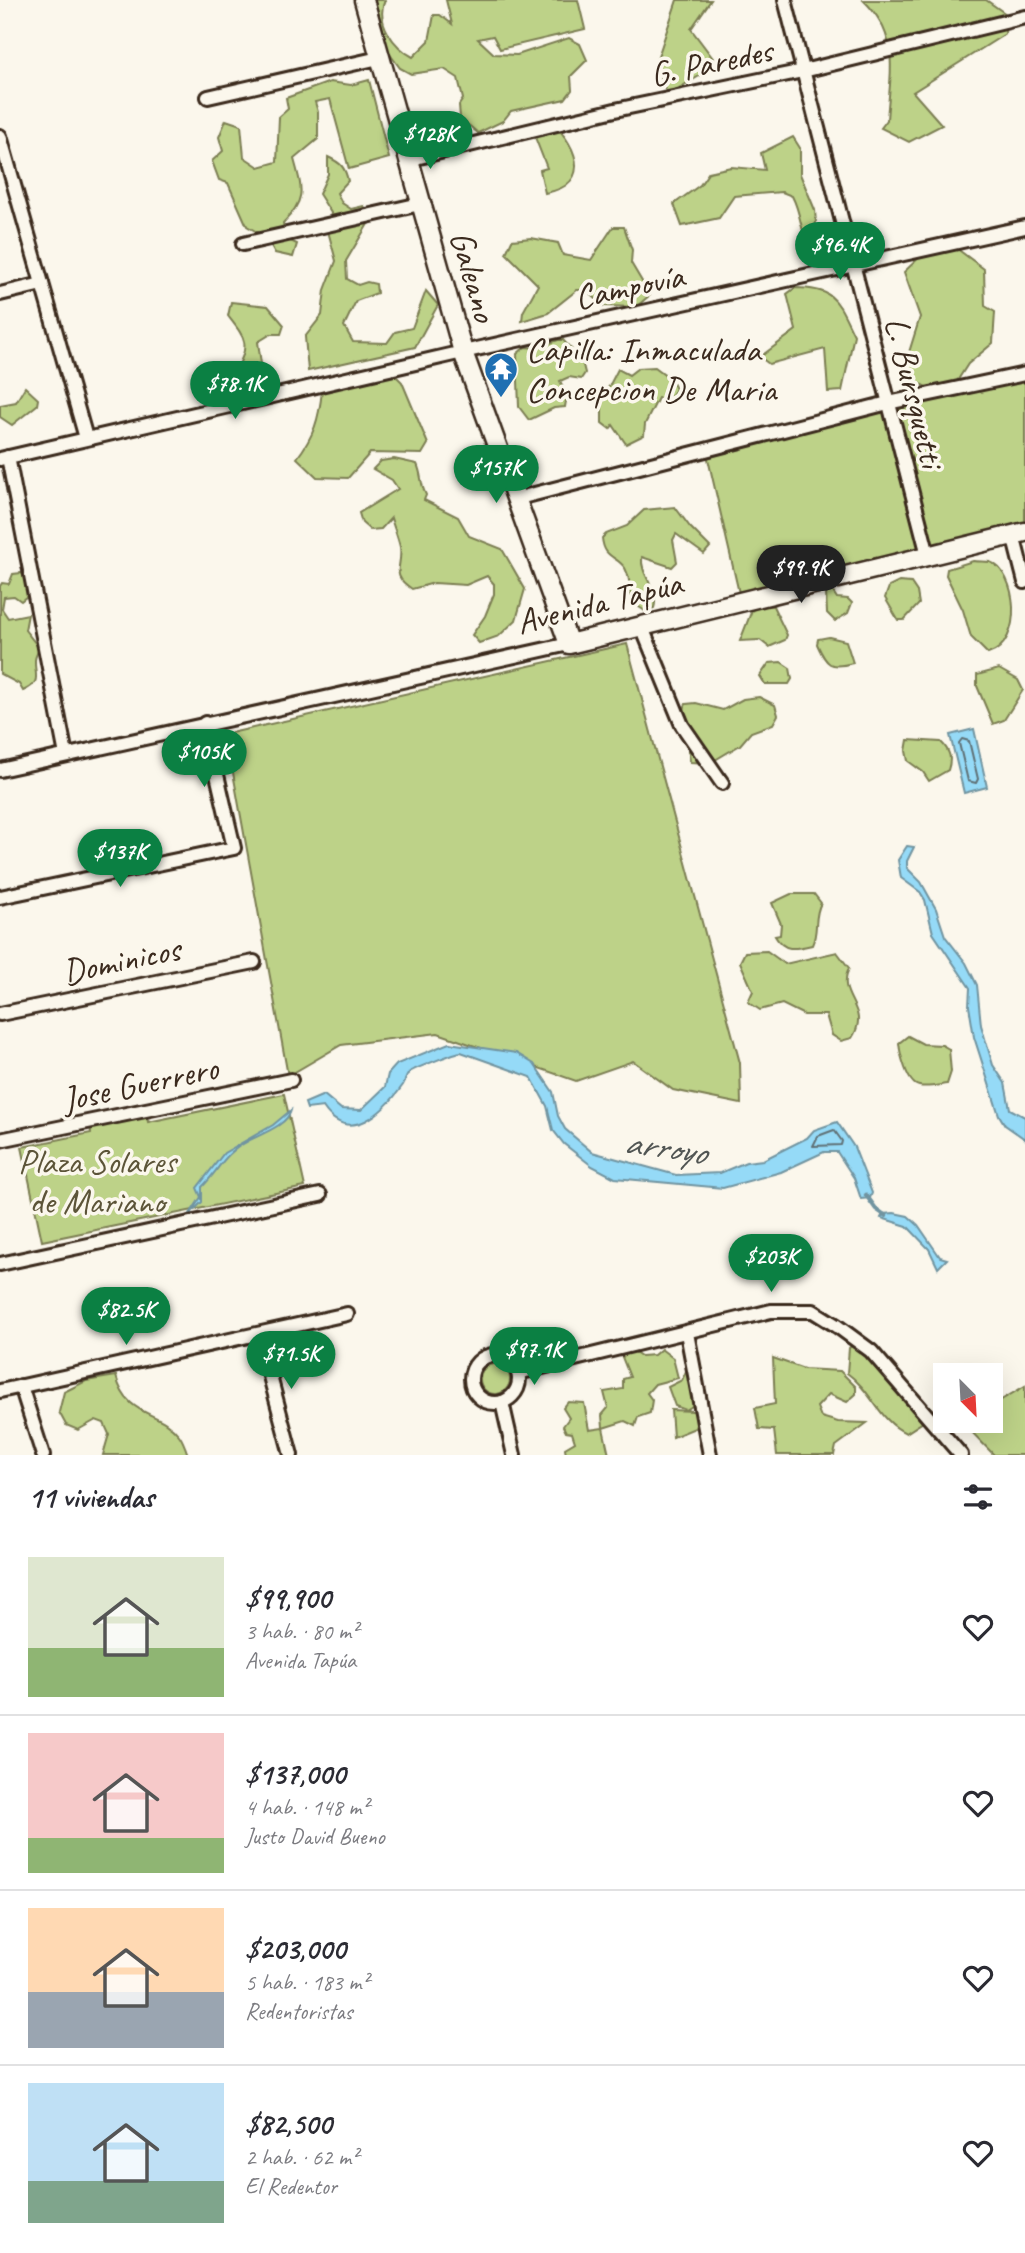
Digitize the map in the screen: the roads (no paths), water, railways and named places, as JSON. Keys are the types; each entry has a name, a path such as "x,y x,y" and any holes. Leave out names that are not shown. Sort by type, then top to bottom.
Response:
{"street":[{"name":"Galeano","path":"364,0 463,352 569,644"},
{"name":"L. Bursquetti","path":"785,0 928,555"},
{"name":"G. Paredes","path":"407,160 615,110 803,71 1025,17"},
{"path":"208,97 379,58"},
{"path":"0,136 86,438"},
{"path":"243,244 420,204"},
{"name":"Campovía","path":"4,458 1025,227"},
{"path":"0,294 43,284"},
{"path":"515,499 888,403 1025,374"},
{"path":"4,458 66,755"},
{"path":"1019,533 1025,582"},
{"name":"Avenida Tapúa","path":"0,770 569,644 1019,533"},
{"path":"641,625 682,725 722,783"},
{"path":"0,897 234,848 205,723"},
{"name":"Dominicos","path":"0,1014 254,962"},
{"name":"Jose Guerrero","path":"0,1140 290,1080"},
{"path":"0,1264 320,1195"},
{"path":"518,1373 771,1311 813,1311 870,1351 961,1455"},
{"path":"0,1391 347,1314"},
{"path":"687,1333 709,1455"},
{"path":"259,1335 291,1455"},
{"path":"498,1355 511,1361 518,1373 513,1394 502,1402 488,1402 476,1394 471,1381 474,1367 484,1357 498,1355"},
{"path":"21,1387 43,1455"},
{"path":"502,1402 514,1455"}],"water":[{"path":"974,729 987,787 964,793 950,735"},
{"path":"907,846 914,847 907,861 907,868 921,882 936,909 945,936 966,963 977,985 981,1025 993,1065 1005,1083 1010,1109 1025,1117 1025,1139 1005,1125 999,1115 974,1037 969,1006 970,988 933,933 925,900 920,892 901,878 898,860"},
{"path":"449,1043 516,1053 534,1064 553,1092 558,1116 565,1129 592,1152 676,1175 720,1173 746,1162 763,1160 807,1138 814,1130 837,1122 854,1147 872,1193 870,1198 861,1199 854,1178 837,1152 824,1152 781,1172 723,1188 615,1178 592,1166 564,1144 553,1130 547,1106 531,1077 461,1052 411,1071 386,1105 366,1121 344,1124 333,1118 323,1107 307,1109 305,1103 324,1095 341,1109 361,1110 385,1087 388,1074 397,1064"},
{"path":"291,1110 280,1125 240,1146 227,1157 202,1187 202,1202 192,1212 193,1217 0,1258 188,1217 201,1197 197,1188 224,1153 273,1125"},
{"path":"883,1214 908,1216 918,1225 940,1257 947,1259 938,1268 929,1249 907,1226 881,1218"}],"waterway":[{"name":"arroyo","path":"866,1195 876,1209 886,1216"}],"place":[{"name":"Capilla: Inmaculada Concepcion De Maria","path":"501,399"}],"park label":[{"name":"Plaza Solares de Mariano","path":"97,1181"}]}
